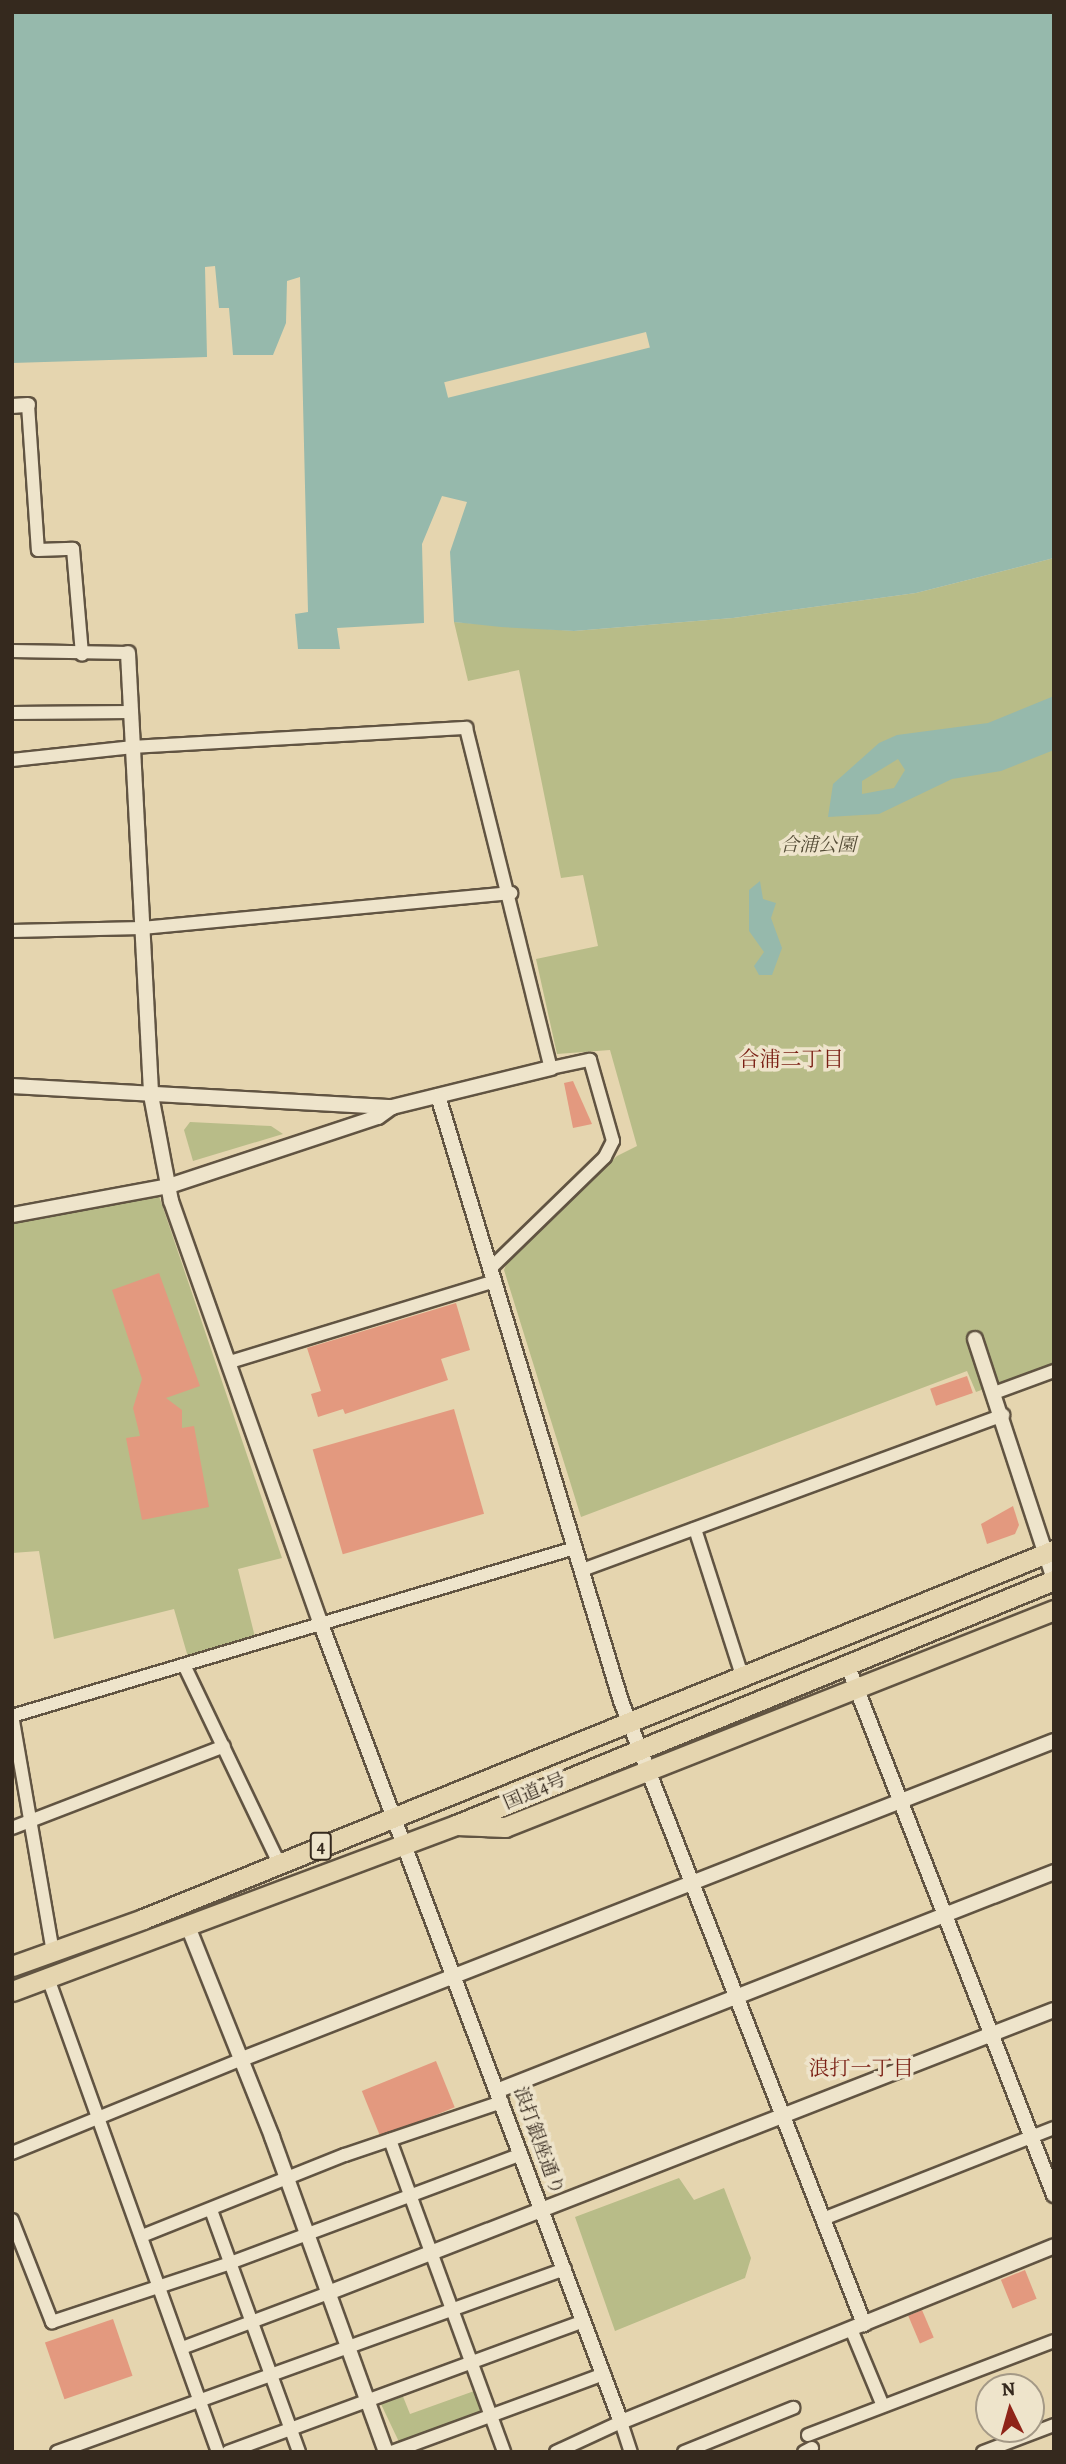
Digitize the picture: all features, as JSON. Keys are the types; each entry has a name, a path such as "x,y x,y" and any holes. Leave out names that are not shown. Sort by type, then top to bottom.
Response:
{"highway":[{"name":"国道4号","path":"12,1966 53,1953 279,1863 1050,1552"},
{"name":"国道4号","path":"12,1992 189,1929 456,1825 1054,1579"},
{"path":"456,1825 494,1830 1054,1610"}],"street":[{"path":"12,406 28,404 38,550 74,549 82,655"},
{"path":"12,651 82,655 128,653"},
{"name":"浪打銀座通り","path":"128,653 150,1095 169,1185 323,1627 457,1975 631,2452"},
{"path":"12,713 130,712"},
{"path":"12,760 133,747 466,728 511,892 551,1068"},
{"path":"12,931 142,928 511,892"},
{"path":"12,1086 392,1107 590,1060 613,1141 607,1152 493,1275 230,1362"},
{"path":"438,1096 629,1722 823,2219 883,2406"},
{"path":"12,1215 169,1185 378,1117 392,1107"},
{"path":"975,1339 1050,1552 1054,1579"},
{"path":"995,1393 1054,1371"},
{"path":"582,1570 1003,1415"},
{"path":"695,1530 742,1675"},
{"path":"53,1953 33,1821 12,1716 323,1627 575,1548"},
{"path":"847,1664 1054,2195"},
{"path":"185,1667 279,1863"},
{"path":"12,2153 242,2059 1054,1741"},
{"path":"12,1828 224,1746"},
{"path":"142,2236 501,2096 737,1997 1054,1872"},
{"path":"189,1929 288,2179 386,2452"},
{"path":"49,1981 219,2452"},
{"path":"182,2348 543,2211 1054,2010"},
{"path":"823,2219 1054,2128"},
{"path":"390,2140 504,2452"},
{"path":"12,2220 51,2322 230,2263 521,2154"},
{"path":"211,2210 299,2452"},
{"path":"556,2452 621,2422 1054,2246"},
{"path":"57,2452 272,2378 565,2269"},
{"path":"228,2452 584,2322"},
{"path":"808,2435 1054,2342"},
{"path":"392,2452 604,2374"},
{"path":"684,2452 793,2408"},
{"path":"983,2452 1054,2425"}],"green space":[{"name":"合浦公園","path":"1054,558 1054,1363 976,1392 967,1371 581,1517 504,1270 508,1260 617,1156 637,1146 610,1050 557,1054 536,959 598,946 583,875 561,878 519,670 468,681 454,622 574,631 733,618 916,593"},
{"path":"190,1122 271,1126 283,1134 193,1161 184,1130"},
{"path":"159,1196 282,1558 238,1569 255,1637 188,1657 174,1609 54,1639 39,1551 12,1553 12,1224"},
{"path":"679,2178 694,2200 724,2188 751,2258 745,2278 615,2331 575,2217"},
{"path":"477,2390 485,2413 400,2444 380,2402 402,2394 410,2414"}],"shaded area":[{"path":"12,12 1054,12 1054,558 916,593 733,618 574,631 501,627 454,622 450,552 467,502 442,496 422,544 424,623 337,628 340,649 298,649 295,614 308,612 300,277 287,281 286,323 273,355 233,355 229,308 219,308 215,266 205,267 207,357 12,363"},
{"path":"1054,696 1054,750 1001,771 952,779 879,814 828,817 833,784 879,743 897,735 988,723","holes":["898,759 905,770 894,788 862,794 862,781"]},
{"path":"760,881 763,899 776,903 771,918 782,948 772,975 759,975 754,966 764,952 749,931 749,890"}],"pier":[{"path":"646,332 650,348 448,398 444,382"}],"building":[{"path":"573,1081 592,1124 573,1128 564,1083"},
{"path":"159,1273 200,1386 166,1398 182,1410 182,1428 194,1426 209,1507 142,1520 126,1438 140,1436 133,1408 142,1379 112,1290"},
{"path":"456,1303 470,1350 441,1359 448,1380 345,1414 343,1409 318,1417 311,1394 321,1391 307,1348"},
{"path":"967,1376 973,1393 936,1406 930,1389"},
{"path":"454,1409 484,1514 343,1554 313,1450"},
{"path":"1013,1506 1019,1525 1015,1534 987,1544 981,1524"},
{"path":"436,2061 455,2107 381,2137 362,2091"},
{"path":"1025,2270 1037,2299 1013,2308 1001,2280"},
{"path":"922,2310 934,2338 920,2343 908,2316"},
{"path":"113,2319 133,2376 64,2399 45,2342"}],"district":[{"name":"合浦二丁目","path":"791,1059"},
{"name":"浪打一丁目","path":"861,2068"}]}
